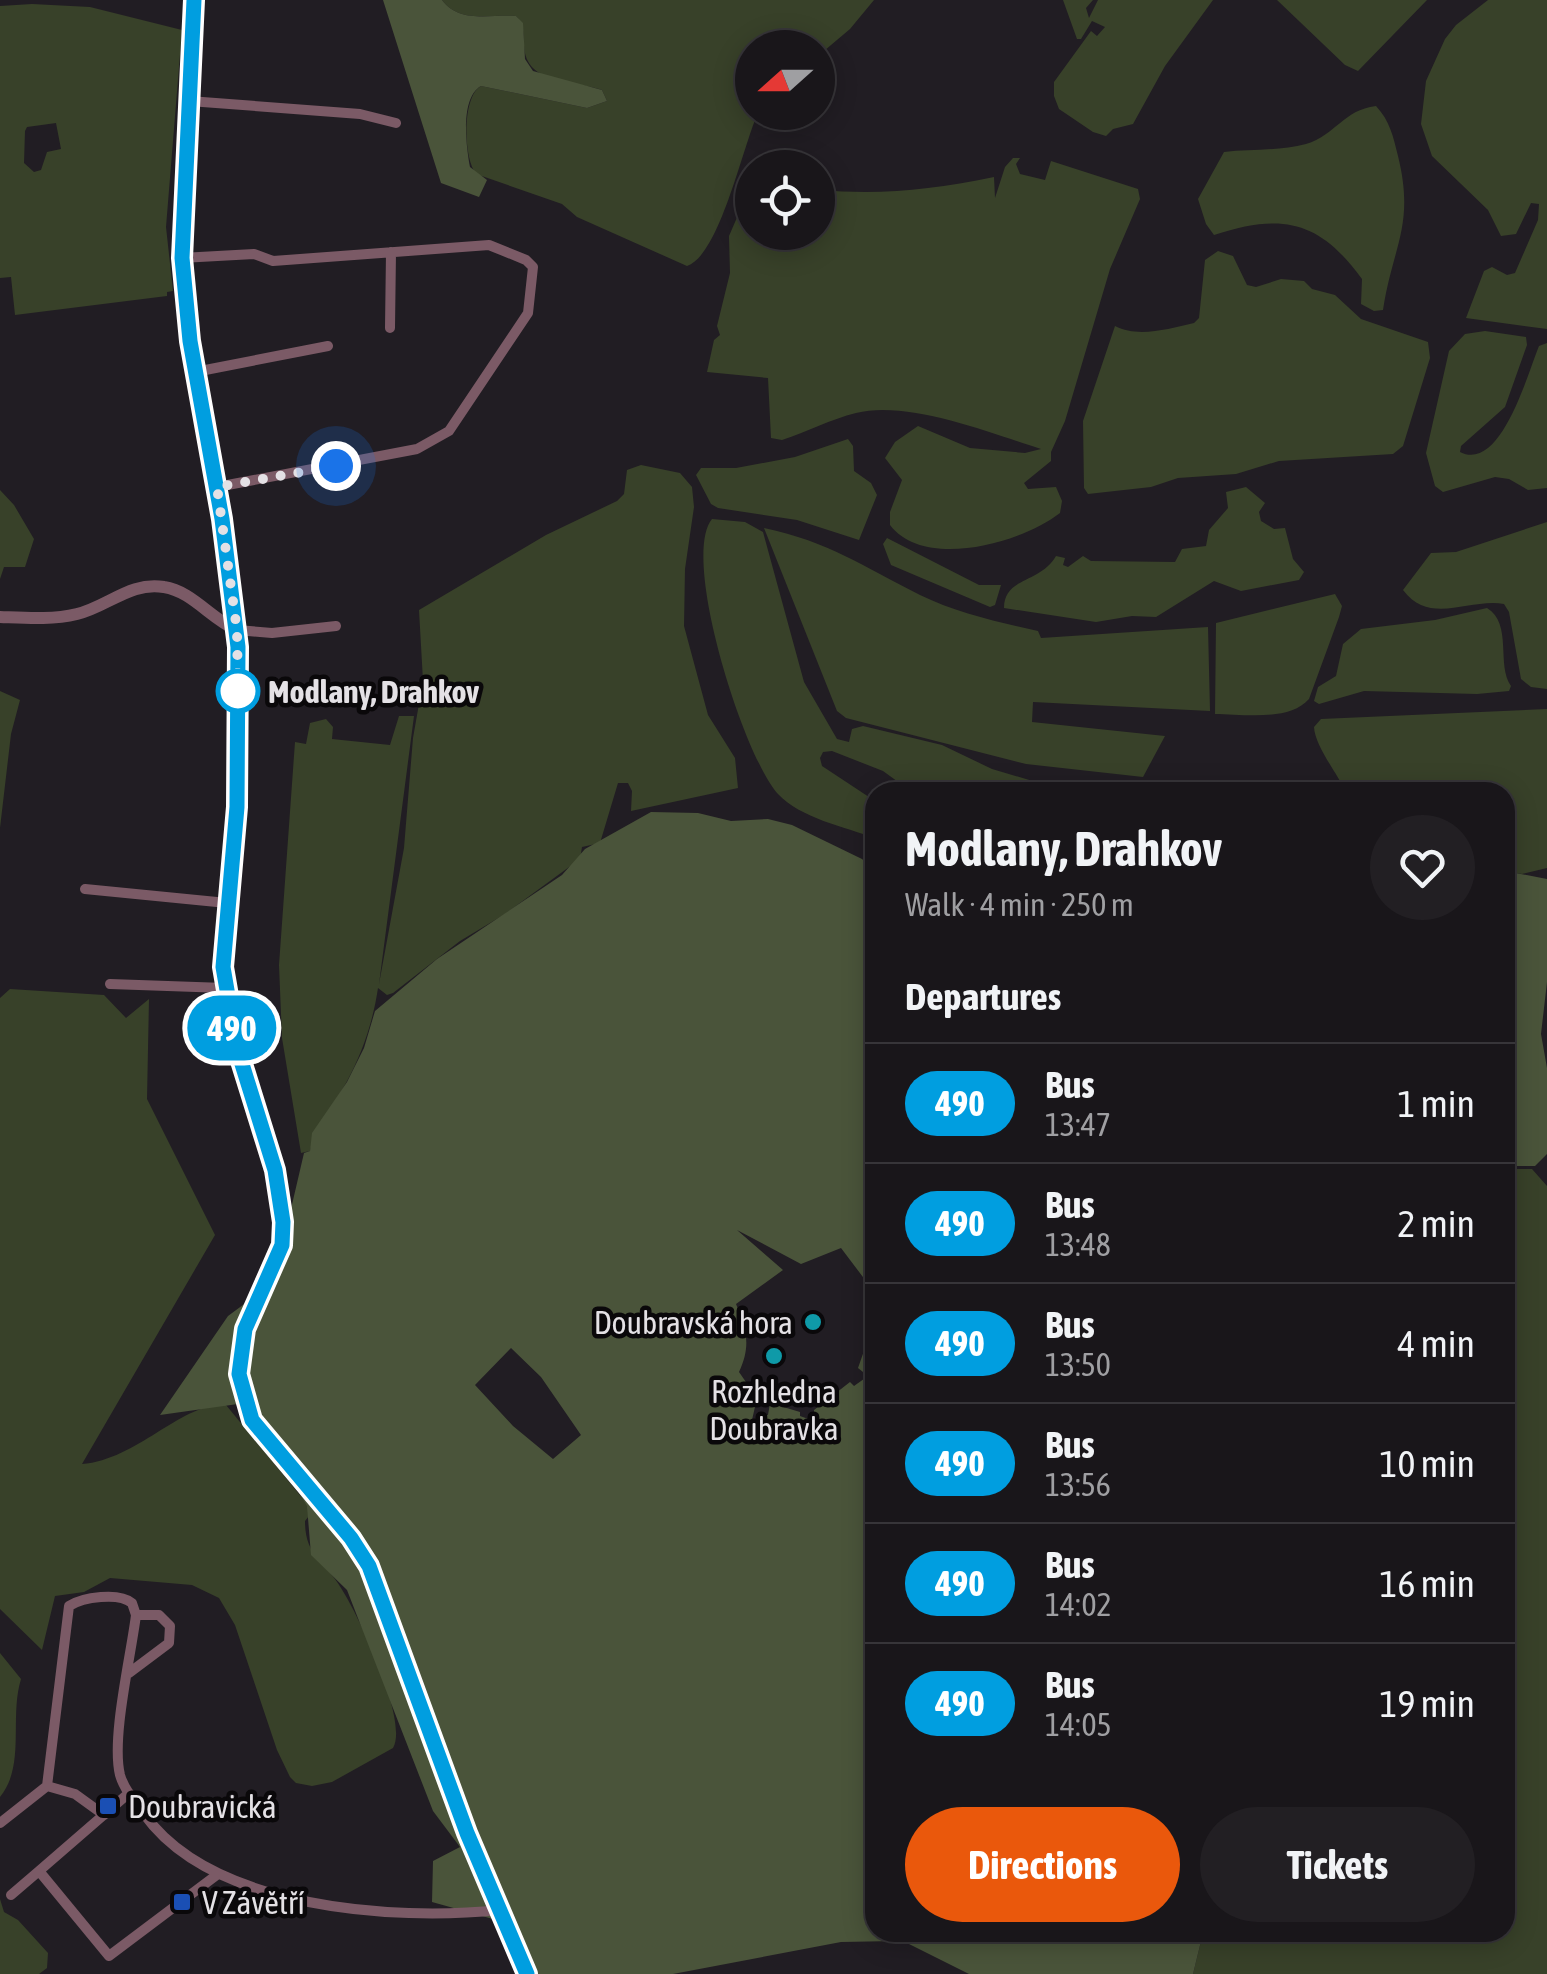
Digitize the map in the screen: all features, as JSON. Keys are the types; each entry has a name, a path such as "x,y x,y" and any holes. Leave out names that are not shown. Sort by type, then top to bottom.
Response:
{"street":[{"path":"194,0 182,258 194,372 217,487 237,630 237,807 223,943 225,988 237,1048 275,1170 283,1222 282,1245 238,1353 239,1374 252,1420 351,1538 369,1566 467,1833 527,1974"},
{"path":"189,100 360,114 396,123"},
{"path":"182,258 254,254 273,261 489,245 533,266 528,313 450,431 417,449 217,487"},
{"path":"390,328 391,252"},
{"path":"194,372 328,346"},
{"path":"0,617 36,619 74,614 132,589 158,586 175,590 237,630 272,633 336,626"},
{"path":"85,889 227,903"},
{"path":"110,984 225,988"},
{"path":"0,1823 47,1786 69,1606 78,1600 128,1598 136,1615 123,1701 120,1775 129,1794 168,1845 218,1874 308,1900 404,1914 500,1910"},
{"path":"129,1673 169,1643 170,1626 159,1615 136,1615"},
{"path":"47,1786 75,1794 104,1815"},
{"path":"11,1895 129,1794"},
{"path":"39,1871 110,1956 218,1874"}],"green space":[{"path":"383,0 442,0 466,15 516,16 523,23 525,59 533,71 602,90 607,101 587,108 481,86 470,101 466,135 470,167 487,180 479,197 441,183"},
{"path":"442,0 874,0 835,42 835,30 735,30 735,130 752,130 745,150 735,150 735,180 710,242 699,258 687,266 577,217 562,204 476,174 469,155 467,128 470,102 481,86 587,108 607,101 602,90 553,79 533,68 516,16 466,15"},
{"path":"1063,0 1093,0 1086,8 1089,18 1098,0 1213,0 1165,66 1133,124 1113,129 1106,136 1093,132 1059,109 1054,96 1054,82 1091,31 1097,36 1105,27 1092,21 1081,39 1077,39"},
{"path":"1277,0 1427,0 1358,71 1345,65"},
{"path":"1488,0 1547,0 1547,329 1466,318 1484,271 1492,267 1507,275 1515,273 1538,220 1539,204 1531,203 1516,234 1501,236 1488,210 1432,156 1421,124 1426,81 1445,39"},
{"path":"0,6 90,7 182,30 166,227 173,291 167,292 167,296 15,315 11,277 0,278","holes":["56,123 61,149 47,152 41,170 34,172 24,163 27,127"]},
{"path":"1376,106 1393,135 1404,200 1401,234 1383,310 1374,311 1361,304 1362,279 1346,259 1314,233 1279,224 1260,224 1214,235 1198,199 1224,152 1306,144 1355,112"},
{"path":"1013,158 1020,158 1016,164 1020,174 1045,180 1051,161 1138,189 1140,199 1110,269 1051,461 1024,483 1028,489 1056,487 1062,501 1060,513 1023,534 999,542 949,549 926,547 906,539 890,525 890,512 902,480 885,458 895,442 918,426 970,448 1025,453 1041,449 924,414 877,410 837,419 782,440 771,438 768,378 707,372 714,340 720,335 717,326 730,273 729,236 735,222 735,250 835,250 835,191 906,190 994,177 995,198 1005,167"},
{"path":"1218,251 1233,256 1247,285 1256,287 1281,279 1304,281 1312,289 1335,295 1361,319 1428,342 1430,358 1403,446 1393,454 1279,461 1236,474 1178,478 1151,487 1088,494 1084,488 1083,421 1115,326 1143,332 1194,323 1199,318 1205,260"},
{"path":"1485,331 1526,337 1527,345 1505,407 1461,446 1460,452 1475,455 1500,435 1520,397 1539,346 1547,343 1547,488 1528,490 1509,479 1495,477 1443,492 1435,486 1426,453 1449,351 1465,334"},
{"path":"848,439 853,446 854,471 871,483 877,495 859,540 797,520 718,508 711,504 696,475 701,468 736,468 795,457"},
{"path":"641,465 680,473 692,487 694,507 685,569 684,626 708,715 735,758 738,788 631,811 632,791 628,783 618,783 600,843 582,847 580,859 505,914 460,941 393,993 387,995 378,988 357,1061 310,1151 301,1153 282,1038 279,965 295,742 306,744 310,723 326,719 333,727 332,739 390,745 399,716 414,716 379,984 404,848 413,738 423,681 419,610 546,535 617,501 624,494 627,470"},
{"path":"1246,487 1265,503 1259,512 1261,521 1274,529 1285,528 1293,559 1304,572 1299,580 1241,591 1214,581 1156,617 1096,622 1004,608 1016,585 1042,571 1056,556 1065,558 1063,565 1068,567 1083,556 1091,561 1175,562 1182,549 1206,546 1209,530 1228,508 1226,492"},
{"path":"0,490 34,539 25,567 4,567 0,579"},
{"path":"712,519 745,522 763,532 804,682 837,739 849,742 852,729 863,726 942,745 992,769 1036,782 898,782 883,771 832,751 823,752 822,766 865,794 865,835 824,821 787,802 764,774 734,702 710,614 704,541"},
{"path":"1547,522 1547,689 1531,687 1521,679 1509,612 1504,604 1438,609 1425,607 1403,590 1431,553 1456,552"},
{"path":"764,528 827,548 934,601 1038,631 1041,638 1208,627 1210,711 1033,702 1032,722 1165,736 1143,777 1026,764 846,718 837,711"},
{"path":"887,538 979,585 1001,585 995,605 990,607 891,565 883,544"},
{"path":"1335,594 1342,606 1309,699 1278,714 1215,714 1216,623"},
{"path":"1487,608 1500,624 1509,691 1364,691 1319,704 1314,701 1318,687 1336,676 1343,644 1361,629 1435,620"},
{"path":"0,691 20,700 11,734 0,828"},
{"path":"1547,709 1547,868 1515,873 1515,782 1340,782 1315,734 1314,727 1321,719"},
{"path":"651,812 698,813 731,821 768,819 792,825 865,862 865,1280 841,1248 801,1264 737,1230 783,1270 736,1304 746,1338 739,1372 757,1398 752,1420 768,1415 770,1403 800,1412 800,1416 814,1421 814,1410 850,1382 854,1386 865,1378 865,1942 841,1942 673,1974 516,1974 500,1921 432,1902 433,1861 460,1847 433,1811 347,1590 311,1555 307,1506 245,1403 160,1415 228,1316 274,1282 304,1153 310,1151 312,1133 347,1082 364,1048 375,1011 437,959 562,875 585,849","holes":["511,1348 541,1377 581,1435 553,1459 513,1426 475,1385"]},
{"path":"1515,873 1547,879 1547,982 1541,1034 1547,1068 1547,1154 1535,1166 1515,1166"},
{"path":"10,989 104,995 126,1018 149,999 147,1099 215,1235 82,1464 122,1452 193,1412 226,1405 313,1511 305,1521 308,1543 341,1588 370,1644 388,1693 396,1735 393,1748 332,1782 312,1786 296,1783 290,1777 277,1750 235,1625 219,1598 192,1585 110,1578 84,1592 55,1596 42,1650 0,1609 0,998"},
{"path":"1515,1169 1532,1169 1547,1186 1547,1974 1193,1974 1201,1942 1515,1942"},
{"path":"865,1348 865,1374 858,1368"},
{"path":"0,1653 21,1679 13,1771 0,1797"},
{"path":"0,1899 4,1912 18,1920 48,1953 47,1968 39,1974 0,1974"},
{"path":"905,1942 1201,1942 1193,1974 969,1974"}],"bus line":[{"name":"490","path":"194,0 182,258 194,372 217,487 238,647 237,807 223,967 237,1048 275,1170 283,1222 282,1245 238,1353 239,1374 252,1420 351,1538 369,1566 467,1833 527,1974"}],"place":[{"name":"Modlany, Drahkov","path":"238,691"},
{"name":"Doubravská hora","path":"813,1322"},
{"name":"Rozhledna Doubravka","path":"774,1356"},
{"name":"Doubravická","path":"108,1806"},
{"name":"V Závětří","path":"182,1902"}],"route":[{"path":"238,691 237,630 217,487 336,466"}]}
